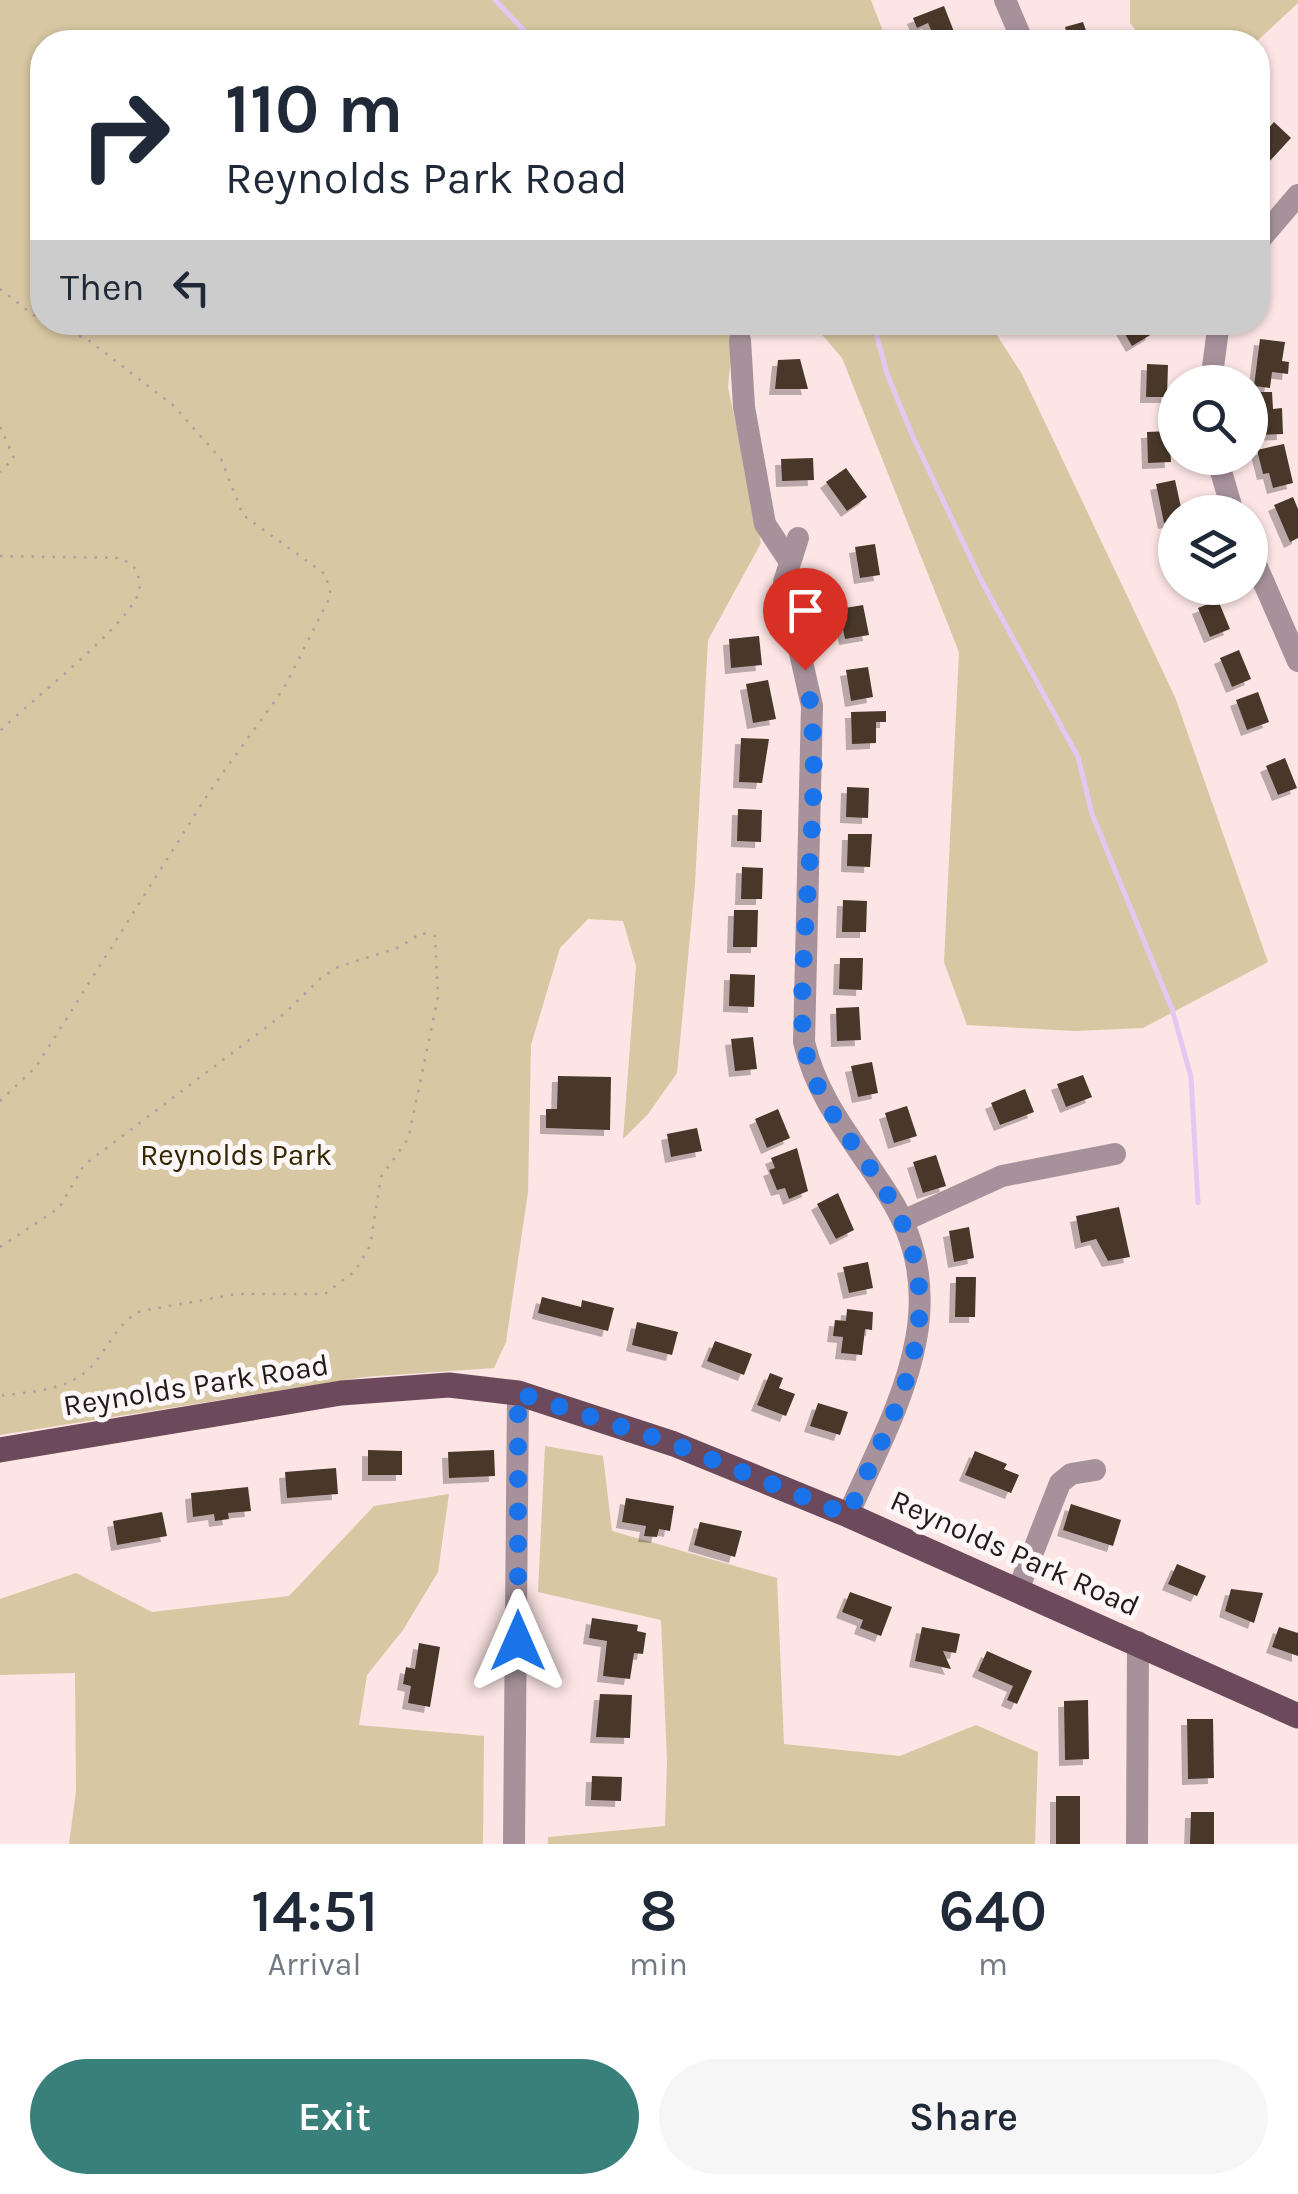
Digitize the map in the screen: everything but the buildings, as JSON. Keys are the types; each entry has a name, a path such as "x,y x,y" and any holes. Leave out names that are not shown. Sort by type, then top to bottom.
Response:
{"main road":[{"name":"Reynolds Park Road","path":"0,1450 341,1394 449,1386 518,1393 674,1444 848,1515 1298,1716"}],"street":[{"path":"1004,0 1017,30"},
{"path":"1270,228 1298,195"},
{"path":"1213,365 1217,335"},
{"path":"740,340 744,407 765,524 790,562"},
{"path":"798,538 784,582 812,706 804,1042 819,1090 903,1221 919,1286 920,1336 900,1396 848,1515"},
{"path":"1268,593 1298,662"},
{"path":"903,1221 1002,1176 1115,1154"},
{"path":"514,1844 518,1393"},
{"path":"1018,1590 1060,1484 1071,1474 1095,1470"},
{"path":"1136,1844 1138,1642"}],"path":[{"path":"0,289 30,312"},
{"path":"0,1100 36,1067 210,791 284,688 331,595 325,574 243,515 221,459 174,406 87,340 75,335"},
{"path":"0,427 14,458 0,472"},
{"path":"0,556 106,555 129,562 139,584 139,592 111,632 0,732"},
{"path":"0,1247 59,1208 84,1165 285,1013 330,972 357,958 400,946 422,933 436,936 438,997 408,1139 381,1176 370,1246 347,1280 325,1294 237,1294 141,1310 127,1317 86,1372 44,1389 0,1396"}],"green space":[{"name":"Reynolds Park","path":"0,0 871,0 882,30 30,30 30,335 733,335 728,387 761,543 708,640 695,884 677,1073 648,1114 623,1139 636,966 623,921 588,919 560,948 531,1045 528,1192 506,1342 494,1368 364,1377 0,1435"},
{"path":"1130,0 1298,0 1269,30 1136,30 1130,23"},
{"path":"822,335 997,335 1022,374 1175,697 1268,962 1143,1028 1075,1031 967,1025 944,962 959,652 842,358"},
{"path":"545,1446 603,1456 612,1531 777,1578 784,1744 900,1756 976,1725 1038,1752 1035,1844 548,1844 548,1837 665,1826 667,1761 661,1620 538,1592"},
{"path":"449,1494 438,1572 403,1630 367,1675 359,1725 484,1736 483,1844 69,1844 76,1791 75,1673 0,1675 0,1599 76,1573 152,1612 289,1596 374,1506"}],"waterway":[{"path":"495,0 524,30"},
{"path":"876,335 887,374 913,437 981,580 1078,757 1092,814 1172,1009 1191,1077 1198,1203"}],"route":[{"path":"518,1641 518,1393 570,1406 674,1444 848,1515 915,1356 922,1314 912,1250 903,1221 819,1090 804,1042 813,741 805,670"}]}
